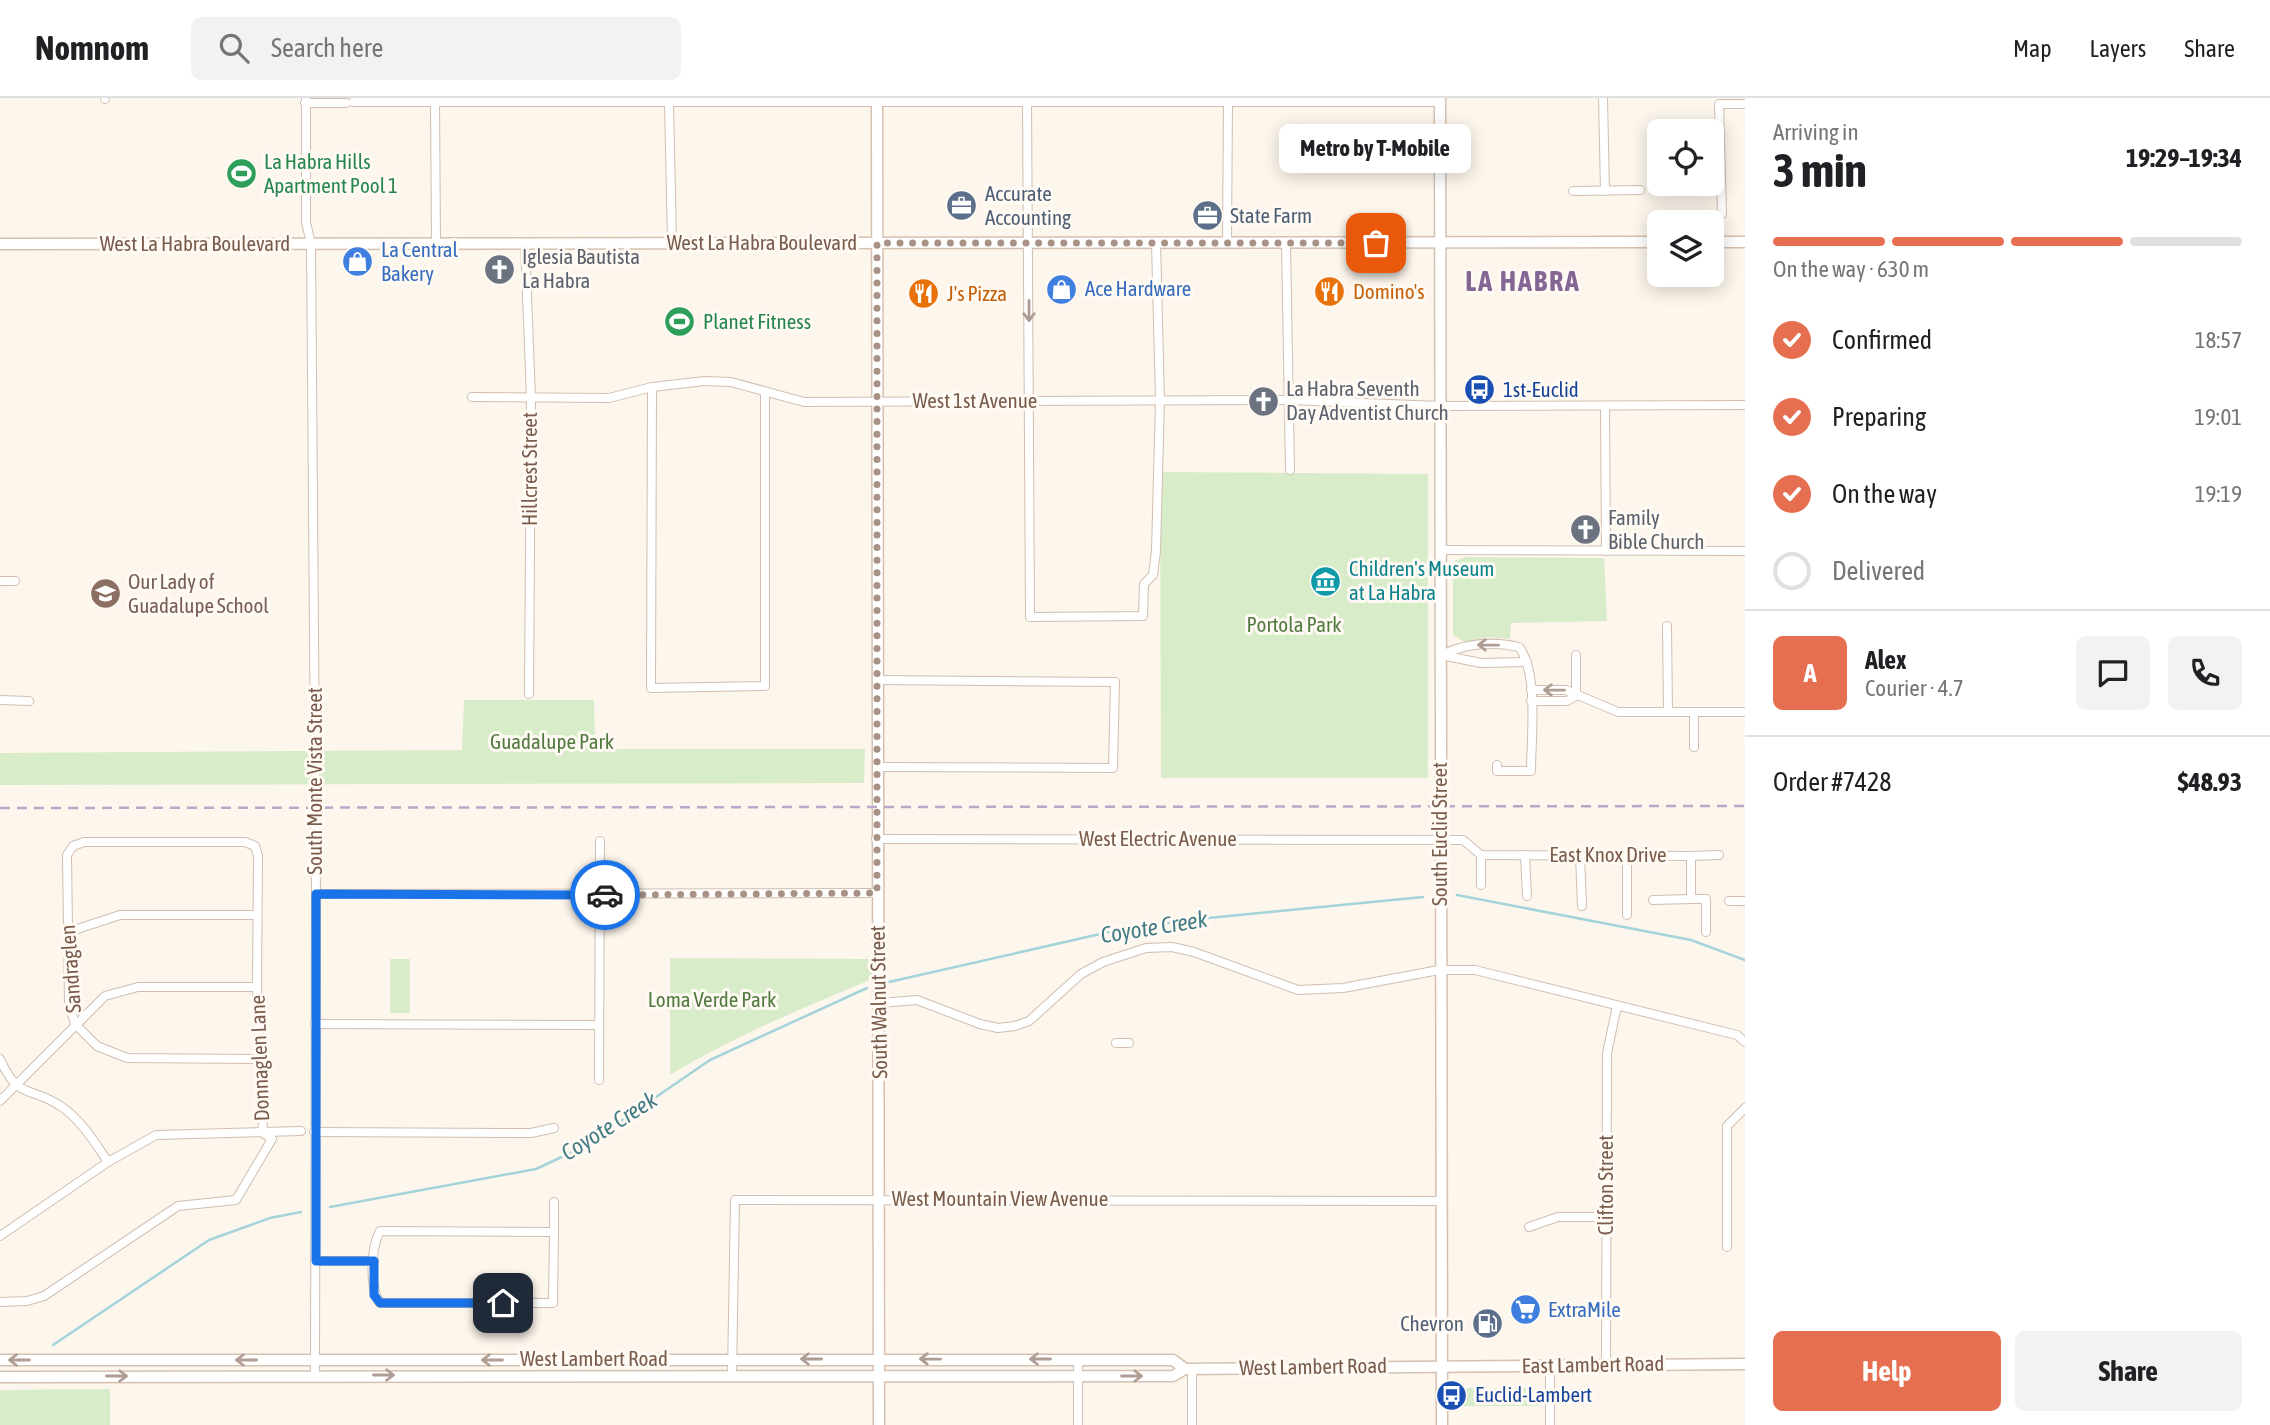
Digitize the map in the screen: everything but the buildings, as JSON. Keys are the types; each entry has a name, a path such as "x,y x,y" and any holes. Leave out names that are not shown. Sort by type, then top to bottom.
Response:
{"main road":[{"name":"South Walnut Street","path":"877,100 876,839 880,1003 879,1425"},
{"name":"South Euclid Street","path":"1440,100 1441,1425"},
{"name":"West La Habra Boulevard","path":"0,244 1647,242"},
{"path":"1724,242 1745,242"},
{"name":"West Lambert Road","path":"0,1360 1173,1360 1188,1368"},
{"name":"East Lambert Road","path":"1441,1366 1745,1364"},
{"name":"West Lambert Road","path":"0,1377 1173,1376 1188,1368 1441,1366"}],"street":[{"path":"1603,98 1605,191"},
{"path":"306,100 349,103 435,100 1440,100"},
{"name":"South Monte Vista Street","path":"306,100 306,222 311,244 316,894 315,1376"},
{"path":"435,100 436,244"},
{"path":"1027,100 1030,617 1143,616 1144,584 1153,575 1156,551 1160,400 1156,243"},
{"path":"1227,243 1228,100"},
{"path":"669,102 672,243"},
{"path":"1722,210 1719,104 1745,104"},
{"path":"1573,191 1640,190"},
{"path":"1286,243 1290,470"},
{"name":"Hillcrest Street","path":"525,244 531,398 529,694"},
{"name":"West 1st Avenue","path":"472,397 610,398 653,387 705,381 731,382 804,402 1288,400 1440,406 1745,405"},
{"path":"653,387 651,688 765,686 765,393"},
{"path":"1605,407 1606,551"},
{"path":"1442,550 1745,551"},
{"path":"0,581 15,581"},
{"path":"1667,626 1668,712"},
{"path":"1441,654 1460,646 1513,646 1519,647 1527,662 1531,690 1531,771 1497,771 1497,765"},
{"path":"1441,654 1481,663 1527,662"},
{"path":"1576,655 1576,696"},
{"path":"877,680 1115,682 1113,768 877,767"},
{"path":"1531,690 1566,690 1618,712 1745,712"},
{"path":"1531,701 1567,701 1576,696"},
{"path":"0,700 29,701"},
{"path":"1694,712 1694,747"},
{"name":"West Electric Avenue","path":"876,839 1440,839"},
{"name":"East Knox Drive","path":"1440,839 1463,839 1481,855 1691,856 1691,899"},
{"path":"599,1080 600,841"},
{"name":"Donnaglen Lane","path":"0,1302 27,1301 44,1296 178,1206 236,1200 272,1139 263,1133 258,1059 258,856 255,846 245,842 84,842 73,846"},
{"name":"Sandraglen","path":"73,846 67,855 69,1003 75,1024 97,1046 127,1058 258,1059"},
{"path":"1481,855 1481,885"},
{"path":"1525,855 1527,896"},
{"path":"1580,855 1582,906"},
{"path":"1691,856 1719,855"},
{"path":"1626,856 1627,915"},
{"path":"316,894 877,893"},
{"path":"1653,900 1706,899 1706,932"},
{"path":"1729,901 1745,901"},
{"path":"68,932 120,915 257,915"},
{"path":"880,1003 917,1000 980,1024 998,1028 1015,1026 1029,1021 1082,974 1103,962 1146,948 1172,947 1194,952 1298,990 1343,988 1440,970 1475,970 1737,1035 1745,1042"},
{"path":"0,1101 105,996 138,987 257,987"},
{"name":"Clifton Street","path":"1606,1364 1607,1053 1617,1006"},
{"path":"315,1024 599,1024"},
{"path":"1116,1042 1129,1042"},
{"path":"0,1059 16,1087 59,1105 68,1112 108,1162"},
{"path":"1727,1247 1727,1126 1745,1108"},
{"path":"314,1132 531,1133 554,1128"},
{"path":"0,1236 108,1162 156,1135 301,1131"},
{"name":"West Mountain View Avenue","path":"732,1375 735,1200 1440,1201"},
{"path":"554,1202 554,1232 553,1303 380,1303 374,1295 376,1238 380,1231 554,1232"},
{"path":"1529,1227 1558,1217 1606,1217"},
{"path":"316,1261 374,1261"},
{"path":"1078,1360 1078,1425"},
{"path":"1550,1365 1550,1425"},
{"path":"1188,1368 1192,1425"}],"green space":[{"name":"Portola Park","path":"1160,472 1428,474 1428,778 1161,778"},
{"path":"1465,557 1604,558 1607,621 1511,623 1510,639 1488,637 1464,642 1453,635 1453,568 1455,561"},
{"name":"Guadalupe Park","path":"464,700 594,700 595,749 865,749 864,783 0,785 0,753 462,750"},
{"name":"Loma Verde Park","path":"670,958 877,959 877,977 746,1034 670,1075"},
{"path":"390,959 410,959 410,1013 390,1013"},
{"path":"1468,1388 1532,1388 1538,1391 1539,1406 1458,1406 1459,1394"},
{"path":"110,1389 110,1425 0,1425 0,1390"}],"waterway":[{"name":"Coyote Creek","path":"1457,895 1691,940 1745,960"},
{"name":"Coyote Creek","path":"889,982 1109,932 1188,920 1423,897"},
{"name":"Coyote Creek","path":"330,1207 536,1169 583,1147 710,1060 867,988"},
{"name":"Coyote Creek","path":"53,1345 209,1240 270,1218 301,1212"}],"railway":[{"path":"0,808 1745,806"}],"way so far":[{"path":"605,895 877,893 877,243 1376,243"}],"place":[{"name":"La Habra Hills Apartment Pool 1","path":"241,174"},
{"name":"Accurate Accounting","path":"962,206"},
{"name":"State Farm","path":"1207,216"},
{"name":"Metro by T-Mobile","path":"1376,243"},
{"name":"La Central Bakery","path":"358,262"},
{"name":"Iglesia Bautista La Habra","path":"499,269"},
{"name":"Ace Hardware","path":"1062,289"},
{"name":"Domino's","path":"1330,292"},
{"name":"J's Pizza","path":"924,294"},
{"name":"Planet Fitness","path":"680,322"},
{"name":"1st-Euclid","path":"1480,390"},
{"name":"La Habra Seventh Day Adventist Church","path":"1263,401"},
{"name":"Family Bible Church","path":"1585,530"},
{"name":"Children's Museum at La Habra","path":"1326,581"},
{"name":"Our Lady of Guadalupe School","path":"105,594"},
{"name":"ExtraMile","path":"1525,1310"},
{"name":"Chevron","path":"1487,1324"},
{"name":"Euclid-Lambert","path":"1452,1395"}],"district":[{"name":"LA HABRA","path":"1523,281"}],"route":[{"path":"503,1303 380,1303 374,1295 374,1261 316,1261 316,894 605,895"}]}
